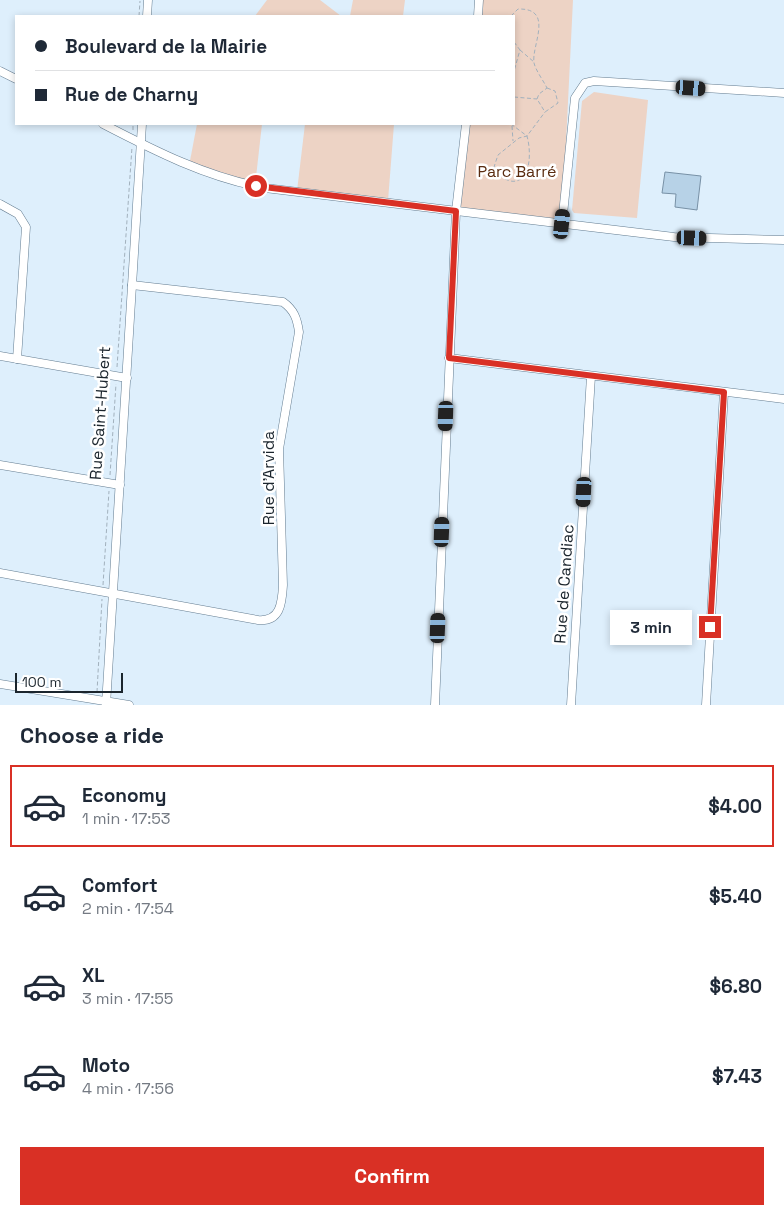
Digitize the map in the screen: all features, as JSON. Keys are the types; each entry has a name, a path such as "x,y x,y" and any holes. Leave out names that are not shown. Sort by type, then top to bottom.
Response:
{"street":[{"path":"147,15 148,0"},
{"path":"478,15 479,0"},
{"path":"0,71 15,78"},
{"path":"562,224 575,98 585,84 594,81 784,93"},
{"path":"105,125 141,145 234,182 674,237 784,240"},
{"name":"Rue Saint-Hubert","path":"106,703 142,125"},
{"path":"435,705 456,211 466,125"},
{"path":"0,204 18,214 26,226 17,358"},
{"name":"Rue d'Arvida","path":"0,573 103,590 258,620 268,621 278,614 282,602 283,585 279,449 299,332 297,318 291,308 283,302 132,285"},
{"path":"0,356 127,378"},
{"path":"449,358 784,399"},
{"name":"Rue de Candiac","path":"571,705 591,376"},
{"path":"706,705 724,392"},
{"path":"0,465 120,484"},
{"path":"0,684 97,699 106,703 129,705"}],"path":[{"path":"139,15 140,0"},
{"path":"512,15 518,9 524,9 536,17 539,23 539,38 534,62"},
{"path":"512,125 527,136 529,156 524,175 518,180 508,181 498,176 494,167 498,155 513,142 527,136 545,112 558,103 555,92 547,88 534,62 515,43"},
{"path":"515,68 520,50"},
{"path":"537,99 539,94 547,88"},
{"path":"515,97 537,99"},
{"path":"537,99 545,112"},
{"name":"Rue Saint-Hubert","path":"97,699 109,483 133,125"},
{"path":"511,125 513,142"}],"green space":[{"path":"267,0 320,0 340,15 256,15"},
{"path":"353,0 405,0 403,15 350,15"},
{"name":"Parc Barré","path":"479,0 573,0 562,224 456,211 466,125 515,125 515,15 478,15"},
{"path":"594,92 648,100 637,218 574,213 572,210 582,101"},
{"path":"197,125 262,125 255,186 189,166"},
{"path":"305,125 394,125 388,201 297,191"}],"building":[{"path":"665,172 701,176 697,210 675,207 676,194 662,193"}],"route":[{"path":"256,186 456,211 449,358 724,392 710,627"}]}
